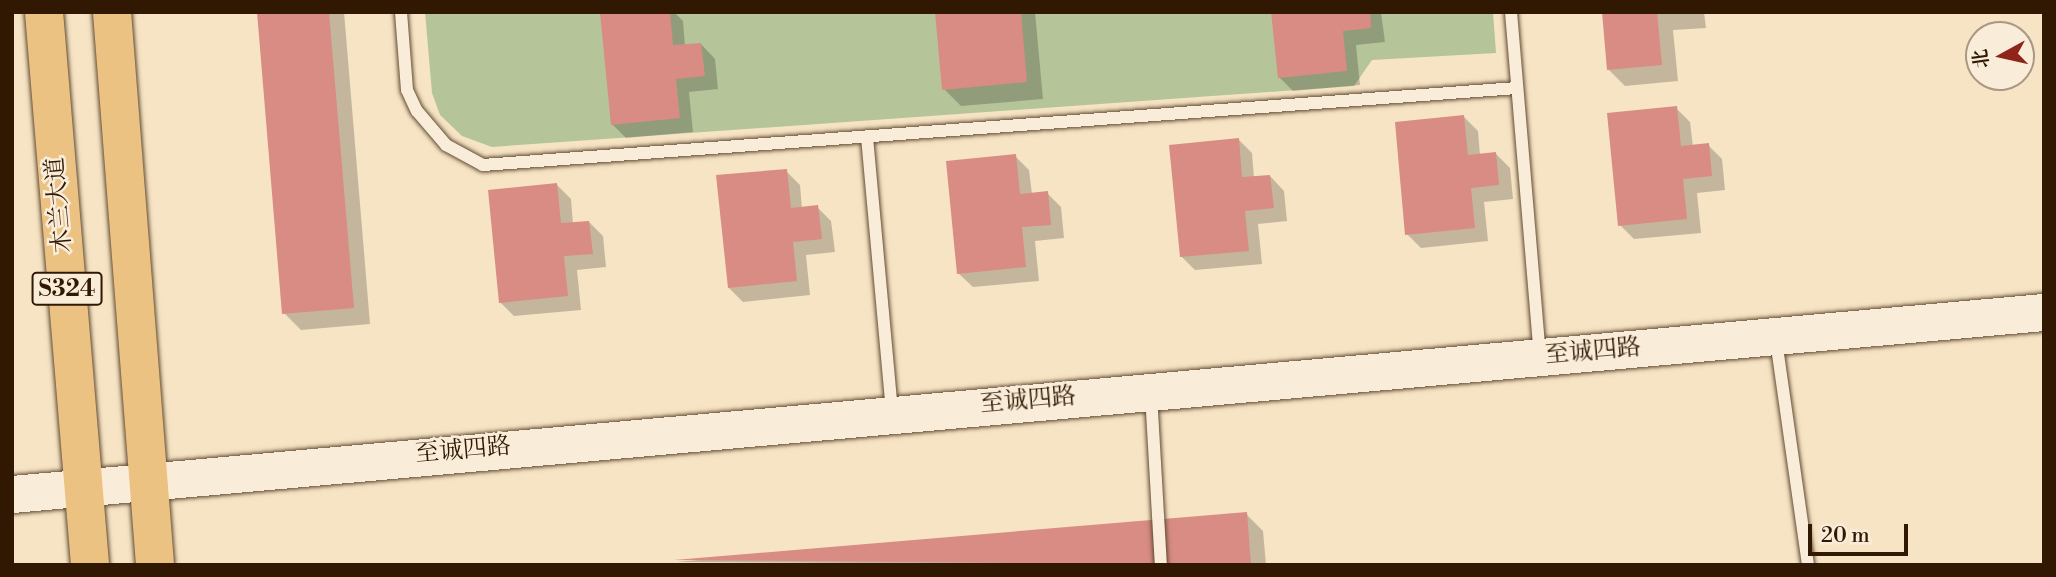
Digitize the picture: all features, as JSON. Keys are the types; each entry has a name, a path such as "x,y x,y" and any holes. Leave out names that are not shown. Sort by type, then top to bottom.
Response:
{"main road":[{"name":"木兰大道","path":"44,12 90,565"},
{"path":"112,12 155,565"},
{"name":"至诚四路","path":"12,494 149,478 2044,312"}],"lane":[{"path":"401,12 407,90 417,111 446,145 483,165 1517,88"},
{"path":"1511,12 1540,357"},
{"path":"867,137 892,413"},
{"path":"1776,335 1808,565"},
{"path":"1150,391 1161,565"}],"green space":[{"path":"425,12 1493,12 1496,53 1372,60 1354,86 492,147 462,136 440,115 432,93"}],"building":[{"path":"257,12 329,12 354,308 282,314"},
{"path":"670,12 673,45 701,43 705,76 676,79 680,118 611,125 600,13"},
{"path":"935,12 1021,12 1027,82 942,90"},
{"path":"1271,12 1370,12 1371,28 1343,31 1347,71 1278,78"},
{"path":"1602,12 1657,12 1662,65 1607,70"},
{"path":"1677,106 1681,146 1709,143 1712,176 1683,179 1687,219 1618,226 1607,113"},
{"path":"1464,115 1468,155 1496,152 1499,185 1471,188 1475,228 1405,235 1395,122"},
{"path":"1239,138 1242,177 1270,175 1274,208 1245,211 1249,251 1180,257 1169,145"},
{"path":"1016,154 1020,194 1048,191 1051,225 1022,227 1026,267 957,274 946,161"},
{"path":"787,169 791,208 818,205 822,239 793,242 797,281 728,288 716,175"},
{"path":"557,183 561,223 589,221 593,254 564,256 568,296 499,303 488,190"},
{"path":"1247,512 1251,565 674,560"}]}
